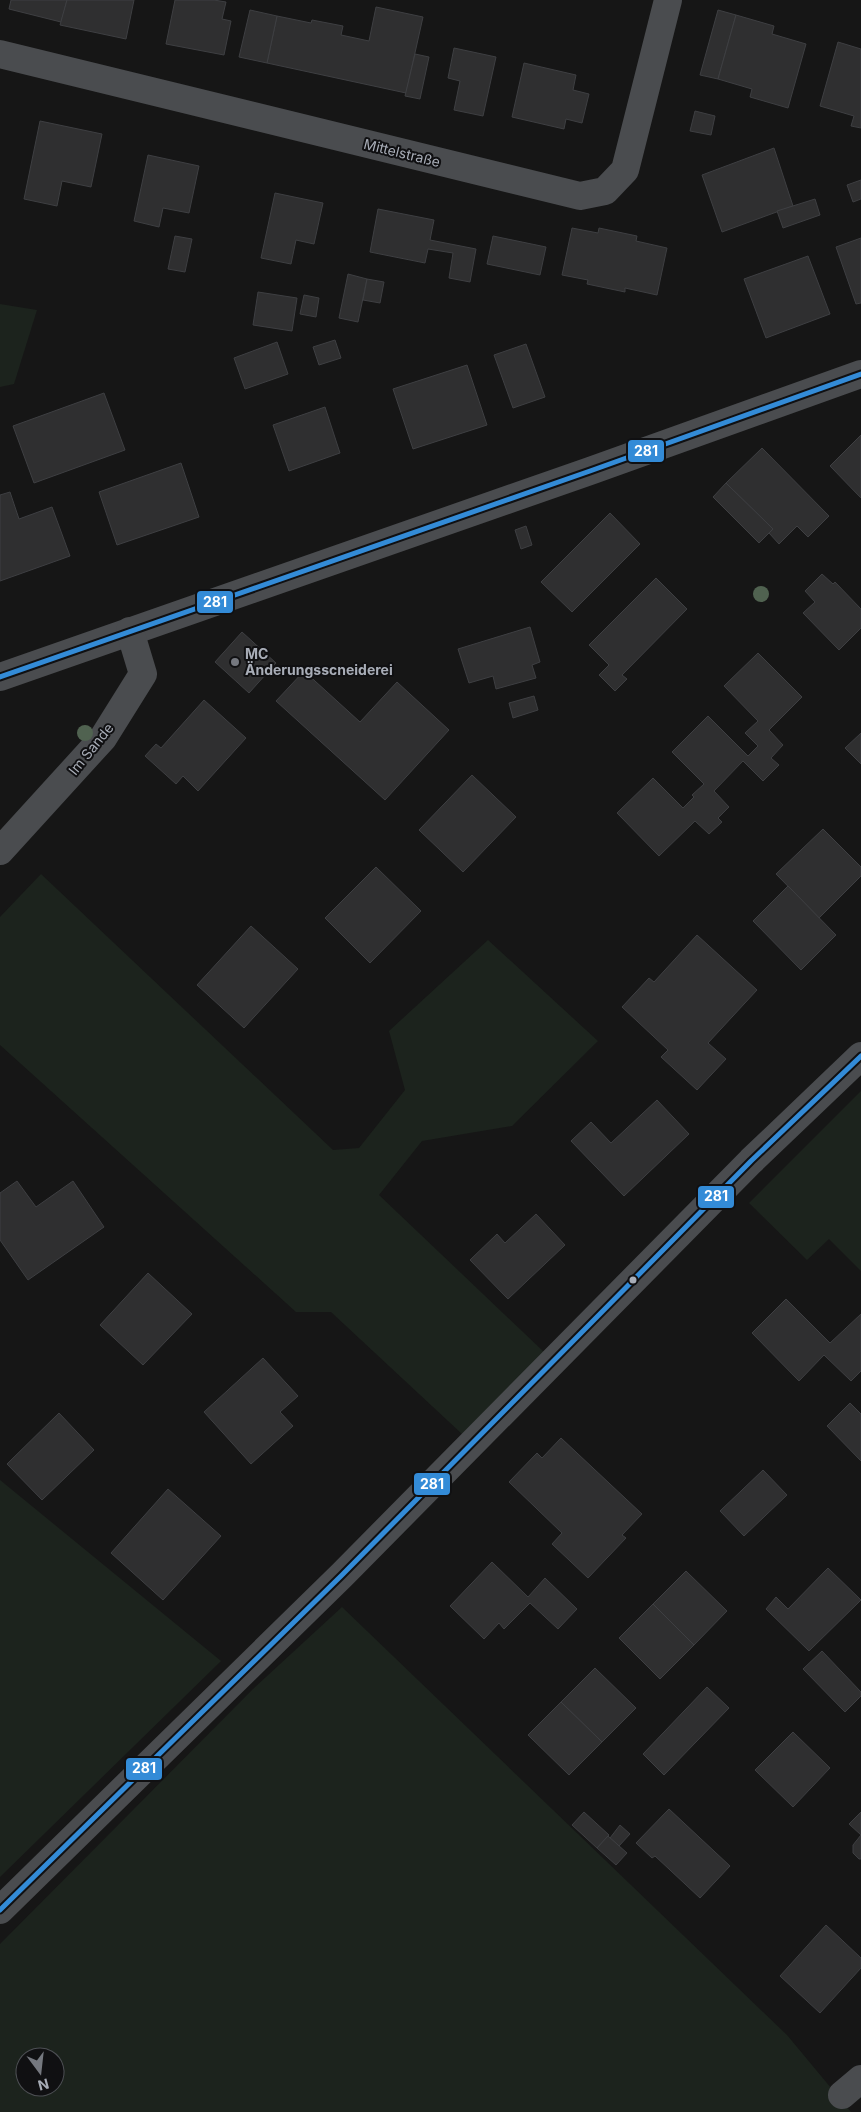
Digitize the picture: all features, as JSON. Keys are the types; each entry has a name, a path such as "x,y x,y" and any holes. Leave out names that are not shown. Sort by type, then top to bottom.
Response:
{"street":[{"name":"Mittelstraße","path":"0,54 580,196 605,191 625,170 668,0"},
{"path":"0,677 130,630 590,472 861,374"},
{"name":"Im Sande","path":"0,851 103,738 143,674 130,630"},
{"path":"0,1910 342,1575 738,1174 861,1056"}],"shaded area":[{"path":"0,304 37,310 14,384 0,387"},
{"path":"41,874 333,1150 359,1148 405,1090 389,1031 488,940 598,1041 512,1126 422,1141 379,1195 544,1352 462,1434 331,1312 296,1312 0,1045 0,917"},
{"path":"861,1091 861,1271 829,1239 807,1260 749,1203"},
{"path":"0,1480 221,1661 0,1877"},
{"path":"342,1607 787,2035 851,2112 0,2112 0,1944 253,1689"}],"building":[{"path":"11,0 67,0 61,22 9,9"},
{"path":"67,0 134,0 126,39 60,25"},
{"path":"175,0 214,0 226,2 222,19 231,21 224,55 166,44"},
{"path":"376,7 423,17 406,93 267,63 277,16 311,23 312,20 343,26 341,35 369,41"},
{"path":"250,10 277,16 267,63 239,57"},
{"path":"718,10 736,15 718,79 700,75"},
{"path":"736,15 774,26 772,34 806,44 788,108 750,97 752,89 718,79"},
{"path":"838,42 861,49 861,128 851,126 854,116 820,106"},
{"path":"454,48 496,57 483,116 454,110 460,81 448,78"},
{"path":"415,54 429,57 420,99 405,96"},
{"path":"524,63 576,75 573,90 589,94 582,123 566,119 564,129 512,117"},
{"path":"695,111 715,116 711,135 690,131"},
{"path":"40,121 102,134 91,187 62,181 57,206 24,199"},
{"path":"774,148 793,206 722,232 702,175"},
{"path":"148,155 199,166 189,213 163,208 159,227 134,221"},
{"path":"861,180 861,199 853,202 847,185"},
{"path":"275,193 323,203 314,244 296,240 291,264 261,258"},
{"path":"815,199 820,215 783,228 777,211"},
{"path":"378,209 434,220 430,240 476,249 470,282 449,278 453,253 428,249 425,263 370,252"},
{"path":"572,228 598,233 599,228 637,236 636,241 667,248 657,295 625,288 625,292 587,284 588,280 562,275"},
{"path":"175,236 192,239 185,272 168,269"},
{"path":"493,236 546,247 540,275 487,264"},
{"path":"861,238 861,303 856,304 836,247"},
{"path":"808,256 830,314 766,338 744,279"},
{"path":"348,274 367,279 358,322 339,318"},
{"path":"367,279 384,282 380,303 363,300"},
{"path":"258,292 297,298 292,331 253,325"},
{"path":"304,295 319,298 316,317 300,314"},
{"path":"335,340 341,358 319,365 313,347"},
{"path":"277,342 288,374 245,389 234,358"},
{"path":"526,344 545,397 513,408 494,355"},
{"path":"467,365 487,425 413,449 393,389"},
{"path":"104,393 125,450 34,483 13,426"},
{"path":"325,407 340,453 289,471 273,425"},
{"path":"861,435 861,498 830,466"},
{"path":"762,448 829,516 808,537 797,526 779,544 769,533 773,529 726,483"},
{"path":"181,463 199,517 117,545 99,492"},
{"path":"726,483 773,529 759,543 713,497"},
{"path":"10,492 19,519 52,507 70,556 0,581 0,495"},
{"path":"610,513 640,544 572,612 541,582"},
{"path":"526,526 532,545 521,549 515,530"},
{"path":"822,574 833,584 835,582 861,609 861,628 839,650 803,613 815,602 805,591"},
{"path":"656,578 687,609 622,675 627,679 615,691 599,675 609,665 589,645"},
{"path":"530,627 540,662 532,665 536,678 496,689 493,676 469,683 458,649"},
{"path":"242,632 276,663 249,693 215,662"},
{"path":"758,653 802,697 769,730 783,745 771,758 779,765 763,781 743,761 714,791 729,807 718,818 722,822 709,834 695,821 659,856 617,813 653,778 683,808 694,797 692,795 704,784 672,752 708,716 748,756 758,746 745,733 758,721 724,686"},
{"path":"304,671 360,722 397,682 449,730 385,800 276,701"},
{"path":"534,696 538,710 513,718 509,703"},
{"path":"204,700 246,738 198,791 183,776 176,784 145,756 156,744 161,748"},
{"path":"861,733 861,764 845,748"},
{"path":"472,775 516,817 463,872 419,830"},
{"path":"823,829 861,867 861,876 819,918 776,874"},
{"path":"376,867 421,911 370,963 325,918"},
{"path":"788,886 836,935 801,970 753,921"},
{"path":"251,926 298,969 244,1028 197,985"},
{"path":"697,935 757,990 708,1043 726,1059 697,1090 661,1057 668,1050 622,1007 649,978 654,982"},
{"path":"657,1100 689,1134 624,1196 571,1141 591,1122 611,1143"},
{"path":"17,1181 36,1207 73,1181 104,1227 28,1280 0,1240 0,1193"},
{"path":"536,1214 565,1245 508,1299 470,1260 497,1234 505,1243"},
{"path":"148,1273 192,1314 143,1365 100,1325"},
{"path":"786,1299 830,1343 861,1314 861,1371 851,1381 824,1355 799,1381 752,1333"},
{"path":"263,1358 298,1396 280,1412 293,1426 251,1464 204,1412"},
{"path":"850,1403 861,1414 861,1461 827,1426"},
{"path":"59,1413 94,1450 42,1500 7,1464"},
{"path":"561,1438 642,1514 622,1535 626,1538 588,1578 552,1544 562,1533 509,1482 537,1453 542,1458"},
{"path":"763,1470 787,1495 744,1536 720,1511"},
{"path":"168,1489 221,1536 163,1600 111,1553"},
{"path":"492,1562 528,1597 545,1578 577,1609 558,1629 530,1603 504,1629 499,1623 484,1639 450,1606"},
{"path":"828,1568 861,1600 809,1651 766,1609 776,1597 788,1609"},
{"path":"686,1571 727,1611 694,1645 653,1604"},
{"path":"653,1604 694,1645 660,1679 619,1638"},
{"path":"822,1651 861,1692 861,1696 845,1712 803,1669"},
{"path":"595,1668 636,1708 602,1742 561,1702"},
{"path":"707,1687 729,1708 664,1775 643,1754"},
{"path":"561,1702 602,1742 569,1775 528,1735"},
{"path":"793,1732 830,1768 793,1807 755,1770"},
{"path":"669,1809 730,1866 700,1898 655,1856 652,1858 636,1843"},
{"path":"584,1812 609,1835 597,1848 572,1825"},
{"path":"861,1812 861,1835 849,1824"},
{"path":"620,1825 630,1834 619,1846 610,1838"},
{"path":"861,1835 861,1859 859,1859 853,1853 853,1845"},
{"path":"608,1836 627,1853 616,1865 597,1848"},
{"path":"826,1925 861,1958 861,1968 820,2013 780,1976"}],"transit line":[{"name":"281","path":"0,677 590,471 861,374"},
{"name":"281","path":"0,1910 342,1575 751,1161 861,1056"}],"place":[{"name":"MC Änderungsscneiderei","path":"235,662"}]}
